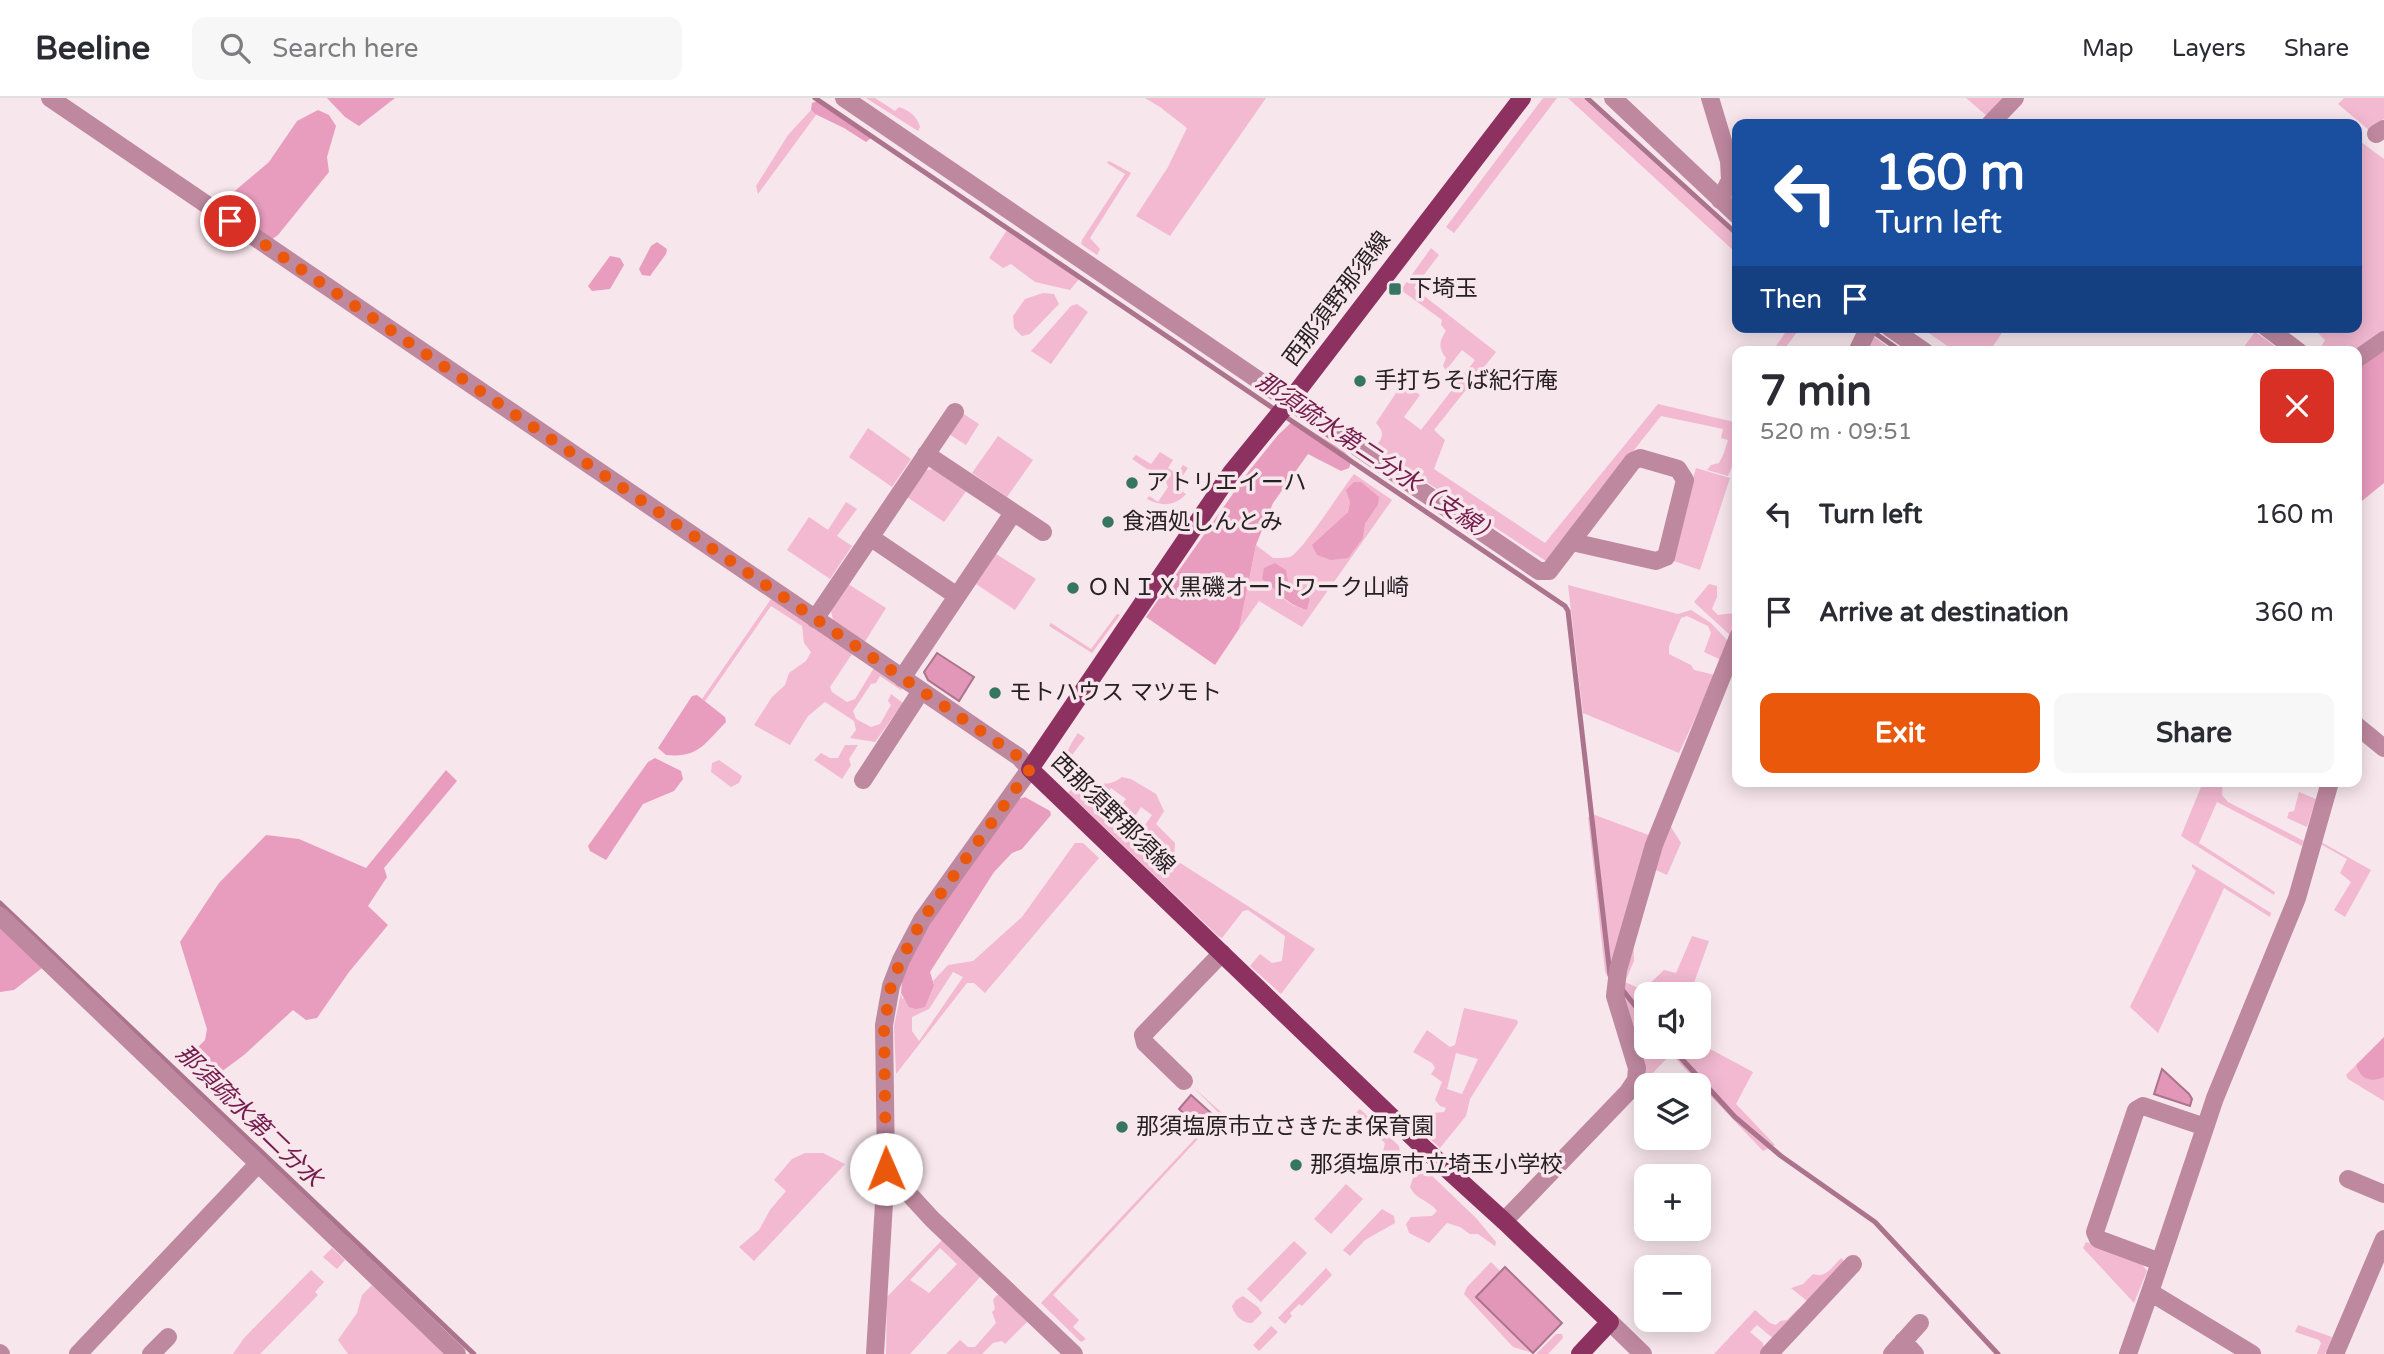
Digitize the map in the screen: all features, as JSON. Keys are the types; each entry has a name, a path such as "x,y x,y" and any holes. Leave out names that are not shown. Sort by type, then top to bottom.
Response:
{"main road":[{"name":"西那須野那須線","path":"1522,98 1289,402 1231,473 1030,769 1416,1140 1610,1322"},
{"path":"1580,1354 1610,1322"}],"street":[{"path":"50,98 1019,757 1030,769 922,920 891,986 884,1026 886,1169 875,1354"},
{"path":"844,98 1539,572 1549,571 1633,461 1640,458 1678,469 1685,480 1666,558 1656,561 1572,542"},
{"path":"1613,98 1732,211"},
{"path":"1710,98 1729,161 1730,180 1720,200"},
{"path":"1997,119 2015,98"},
{"path":"1898,333 1916,346"},
{"path":"2274,333 2291,346"},
{"path":"2362,355 2384,340"},
{"path":"815,619 955,412"},
{"path":"926,454 1043,533"},
{"path":"902,678 1013,513"},
{"path":"870,537 957,596"},
{"path":"1504,1221 1628,1092 1636,1080 1637,1068 1615,996 1618,970 1654,845 1732,652"},
{"path":"863,780 921,691"},
{"path":"2362,730 2384,748"},
{"path":"2128,1354 2215,1098 2297,898 2329,787"},
{"path":"0,916 457,1354"},
{"path":"1184,1081 1145,1044 1143,1035 1222,953"},
{"path":"2160,1262 2098,1239 2095,1232 2136,1110 2143,1106 2205,1127"},
{"path":"78,1354 258,1164"},
{"path":"886,1169 932,1219 1074,1354"},
{"path":"2348,1179 2384,1194"},
{"path":"2335,1354 2384,1239"},
{"path":"1769,1354 1853,1264"},
{"path":"2150,1292 2252,1354"},
{"path":"1610,1322 1643,1354"},
{"path":"1904,1350 1920,1323"},
{"path":"151,1354 168,1337"}],"shaded area":[{"path":"327,98 395,98 359,126 345,117"},
{"path":"866,98 875,98 895,111 899,107 910,112 919,123 918,131"},
{"path":"1145,98 1266,98 1170,236 1136,216 1168,167 1187,128"},
{"path":"1543,98 1557,98 1454,233 1446,227"},
{"path":"1568,98 1583,98 1732,233 1732,249"},
{"path":"1966,98 2004,98 1987,116"},
{"path":"2344,98 2384,98 2384,119 2369,130 2362,124 2362,119 2356,119 2338,104"},
{"path":"817,101 871,138 866,142 815,114 811,110 812,103"},
{"path":"318,110 329,115 336,126 327,157 329,172 271,240 223,209 224,200 269,162 297,121"},
{"path":"811,110 816,115 758,194 756,186 788,135"},
{"path":"2362,143 2384,159 2384,333 2362,347 2322,346 2325,340 2318,333 2362,333"},
{"path":"1109,161 1131,173 1090,238 1100,249 1097,255 1081,244 1082,240 1125,174 1107,163"},
{"path":"1007,230 1079,279 1070,290 1035,282 1011,264 1003,268 989,258"},
{"path":"657,242 667,249 666,254 650,276 642,275 639,269 651,246"},
{"path":"1431,248 1439,255 1414,288 1496,352 1434,430 1445,440 1434,469 1545,543 1658,404 1732,422 1732,467 1728,476 1707,470 1711,465 1719,463 1724,453 1728,440 1721,438 1723,429 1661,416 1546,561 1375,448 1382,435 1376,423 1402,384 1420,395 1404,417 1421,430 1475,360 1462,350 1446,370 1443,366 1446,358 1440,344 1446,331 1441,325 1442,320 1401,290"},
{"path":"610,256 620,258 624,265 610,289 592,291 588,286"},
{"path":"1043,293 1054,294 1059,304 1030,334 1022,336 1014,328 1013,316 1025,299"},
{"path":"1077,304 1088,312 1051,364 1031,351 1071,306"},
{"path":"1785,333 1796,333 1787,346 1776,346"},
{"path":"1929,333 2002,333 1993,346 1947,346"},
{"path":"2256,333 2275,346 2244,346"},
{"path":"1874,337 1887,346 1870,346"},
{"path":"2384,345 2384,483 2362,501 2362,360"},
{"path":"962,413 979,424 966,445 949,434"},
{"path":"1294,420 1352,459 1349,468 1341,471 1308,454 1273,503 1256,545 1239,629 1215,665 1146,617 1249,471"},
{"path":"868,428 911,459 892,487 849,457"},
{"path":"998,436 1033,460 1007,497 972,473"},
{"path":"1160,452 1173,460 1168,468 1177,474 1183,465 1188,468 1175,486 1186,494 1168,504 1158,503 1147,499 1149,496 1158,502 1168,487 1166,482 1132,459 1136,455 1151,464"},
{"path":"1696,468 1730,478 1700,570 1671,560"},
{"path":"937,469 967,490 944,522 907,497 926,470"},
{"path":"1354,474 1392,500 1302,627 1259,601 1239,629 1256,545 1273,558 1290,557 1296,553","holes":["1350,502 1378,505 1365,524 1363,538 1313,545 1348,512","1288,582 1310,599 1307,610 1288,602 1274,587"]},
{"path":"1354,482 1361,482 1379,497 1378,505 1365,524 1363,538 1348,558 1331,560 1317,555 1312,545 1348,512 1350,502 1346,490"},
{"path":"846,502 857,509 837,536 852,546 830,579 787,550 809,517 828,530"},
{"path":"996,554 1036,579 1015,610 976,584"},
{"path":"1275,563 1286,570 1288,582 1310,599 1307,610 1287,601 1262,579 1264,568"},
{"path":"848,584 886,608 864,643 834,624 831,611"},
{"path":"1709,584 1717,586 1717,597 1712,609 1718,615 1732,613 1731,636 1694,602"},
{"path":"1568,585 1678,614 1691,610 1711,623 1729,642 1721,660 1704,652 1711,633 1708,626 1687,616 1681,618 1669,646 1669,654 1691,665 1694,670 1715,675 1679,753 1583,713"},
{"path":"771,599 854,651 830,687 832,692 847,702 855,699 874,668 904,687 901,690 880,676 876,683 871,684 853,711 856,719 871,727 880,724 891,705 888,701 891,694 903,703 875,742 850,738 856,730 854,721 825,702 808,716 790,745 754,725 772,697 785,685 789,673 806,661 811,652 804,643 802,626 771,606 705,701 702,699"},
{"path":"1117,614 1120,615 1092,653 1049,626 1051,623 1091,649"},
{"path":"937,653 974,677 959,701 928,680 924,672"},
{"path":"697,695 725,717 726,722 694,752 666,755 658,748 692,696"},
{"path":"1078,733 1085,738 1072,755 1075,759 1067,770 1068,751"},
{"path":"845,745 858,745 849,759 851,765 842,779 814,760 821,753 830,758 838,758"},
{"path":"655,758 681,771 683,779 674,791 643,804 606,860 590,851 588,846 648,762"},
{"path":"719,760 742,776 739,783 731,787 711,772 712,763"},
{"path":"446,770 457,781 384,868 387,877 368,906 388,925 349,972 317,1018 306,1020 293,1010 244,1055 213,1078 203,1075 185,1060 205,1040 207,1029 180,942 219,883 266,835 299,839 366,868"},
{"path":"1122,777 1131,779 1156,794 1164,811 1156,824 1175,843 1174,859 1315,949 1281,994 1250,966 1260,954 1272,963 1282,961 1285,936 1248,910 1243,911 1222,938 1218,936 1068,793 1079,782 1106,784","holes":["1111,788 1126,799 1117,812 1102,801","1141,807 1152,815 1143,828 1132,821"]},
{"path":"2201,787 2223,787 2222,795 2228,802 2304,841 2302,846 2217,802 2199,843 2275,892 2274,895 2181,836"},
{"path":"2299,792 2316,799 2307,827 2287,818 2289,812 2294,811"},
{"path":"1025,797 1050,811 1051,815 1022,849 1012,853 994,872 930,972 934,985 925,1007 909,1007 901,993 903,970 914,940 1014,801"},
{"path":"1595,815 1654,837 1632,915 1634,961 1625,982 1634,986 1634,1039 1619,997 1605,972 1588,817"},
{"path":"1671,827 1681,843 1667,875 1656,870 1667,829"},
{"path":"2317,842 2371,870 2345,917 2334,910 2351,882 2340,873 2347,859"},
{"path":"1075,843 1083,843 1099,858 985,993 974,983 967,983 896,1074 894,1026 901,993 902,999 934,985 933,981 948,965 973,961 1022,917","holes":["953,972 963,977 919,1041 912,1031 912,1017 929,1009"]},
{"path":"2192,864 2271,913 2270,917 2224,888 2158,1033 2130,1007 2196,871"},
{"path":"0,927 42,968 14,990 0,992"},
{"path":"1692,936 1709,941 1694,982 1651,982 1664,970 1676,973"},
{"path":"1464,1008 1517,1020 1518,1023 1470,1099 1466,1116 1440,1148 1410,1121 1421,1114 1444,1112 1446,1108 1435,1100 1442,1082 1431,1074 1435,1068 1432,1063 1413,1052 1427,1030 1450,1047 1455,1045","holes":["1456,1053 1478,1059 1462,1094 1447,1089"]},
{"path":"2384,1037 2384,1077 2367,1079 2360,1074 2356,1065"},
{"path":"1711,1049 1753,1072 1736,1104 1775,1145 1763,1151 1711,1096 1711,1073 1689,1073 1676,1059 1711,1059"},
{"path":"1641,1059 1666,1059 1653,1073 1646,1073"},
{"path":"2356,1065 2359,1073 2384,1077 2384,1101 2348,1079 2346,1075"},
{"path":"2162,1069 2189,1094 2192,1099 2190,1106 2154,1094"},
{"path":"1192,1086 1222,1113 1053,1295 1079,1320 1073,1327 1086,1339 1081,1342 1041,1303 1219,1113"},
{"path":"1191,1095 1211,1113 1198,1127 1179,1109"},
{"path":"1360,1109 1399,1146 1400,1154 1390,1164 1384,1161 1385,1143 1354,1114"},
{"path":"805,1153 823,1153 845,1164 754,1261 739,1247 759,1230 770,1210 786,1191 774,1180 792,1159"},
{"path":"1424,1171 1476,1218 1496,1242 1495,1246 1478,1234 1470,1234 1447,1223 1429,1243 1409,1233 1406,1224 1411,1217 1432,1216 1437,1211 1410,1187 1413,1178"},
{"path":"1346,1184 1363,1199 1331,1234 1314,1219"},
{"path":"1382,1209 1394,1216 1395,1223 1365,1240 1350,1256 1343,1250"},
{"path":"942,1240 980,1277 910,1354 886,1354 887,1297","holes":["940,1248 957,1264 929,1293 910,1280"]},
{"path":"1294,1241 1307,1253 1261,1302 1247,1289"},
{"path":"2086,1242 2140,1261 2147,1271 2134,1303 2083,1248"},
{"path":"332,1248 345,1260 337,1269 323,1257"},
{"path":"1841,1258 1845,1262 1807,1301 1791,1288 1803,1284 1813,1274 1822,1275"},
{"path":"1491,1262 1501,1272 1477,1297 1533,1353 1513,1347 1464,1294 1467,1287"},
{"path":"1505,1267 1562,1323 1533,1353 1476,1297"},
{"path":"1326,1268 1332,1275 1302,1306 1299,1304 1290,1313 1292,1316 1285,1324 1278,1318"},
{"path":"311,1270 324,1282 315,1292 318,1295 260,1354 233,1354 244,1338"},
{"path":"372,1285 445,1354 348,1354 338,1340 357,1313 362,1295"},
{"path":"997,1295 1028,1321 1005,1344 1002,1341 993,1343 982,1354 946,1354 960,1340 968,1347 975,1347 996,1323 992,1312 995,1309 993,1300"},
{"path":"1243,1296 1262,1313 1252,1323 1237,1316 1232,1306"},
{"path":"1798,1309 1801,1311 1774,1339 1757,1325 1750,1332 1763,1343 1764,1350 1760,1354 1714,1354 1755,1310 1776,1325 1787,1320"},
{"path":"2298,1325 2332,1337 2325,1354 2317,1354 2321,1343 2319,1340 2295,1332"},
{"path":"1271,1326 1278,1332 1259,1351 1253,1345"},
{"path":"1556,1334 1562,1334 1563,1338 1548,1354 1536,1354"}],"waterway":[{"name":"那須疏水第二分水（支線）","path":"815,98 1565,606 1568,611 1610,975"},
{"name":"那須疏水第二分水（支線）","path":"1587,98 1732,230"},
{"name":"那須疏水第二分水（支線）","path":"1875,333 1893,346"},
{"name":"那須疏水第二分水","path":"0,903 474,1354"},
{"name":"那須疏水第二分水（支線）","path":"1621,988 1634,1004"},
{"name":"那須疏水第二分水（支線）","path":"1682,1059 1735,1117 1781,1156 1875,1222 1998,1354"}],"place":[{"name":"下埼玉","path":"1395,289"},
{"name":"手打ちそば紀行庵","path":"1360,381"},
{"name":"アトリエイーハ","path":"1132,483"},
{"name":"食酒処しんとみ","path":"1108,522"},
{"name":"ＯＮＩＸ黒磯オートワーク山崎","path":"1073,588"},
{"name":"モトハウス マツモト","path":"995,693"},
{"name":"那須塩原市立さきたま保育園","path":"1122,1127"},
{"name":"那須塩原市立埼玉小学校","path":"1296,1165"}],"route":[{"path":"230,221 1019,757 1030,769 912,935 891,986 884,1026 886,1169"}]}
